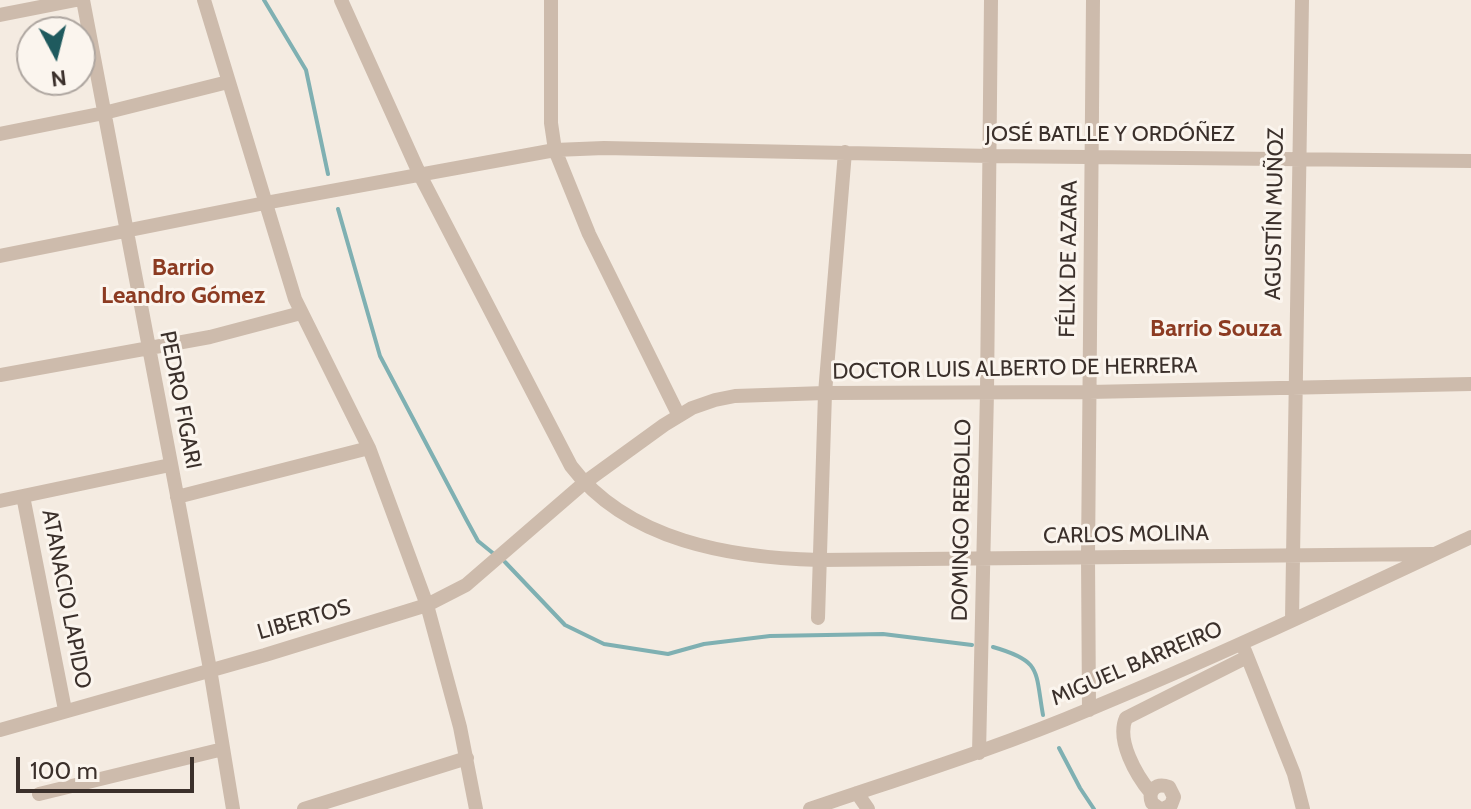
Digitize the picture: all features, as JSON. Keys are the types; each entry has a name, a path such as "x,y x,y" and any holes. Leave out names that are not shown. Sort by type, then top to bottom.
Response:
{"street":[{"path":"0,15 76,0"},
{"name":"PEDRO FIGARI","path":"83,0 210,669 233,809"},
{"path":"204,0 301,313 369,448 427,605 467,758 476,809"},
{"name":"CARLOS MOLINA","path":"341,0 420,175 571,466 584,483 626,515 656,531 740,554 773,559 983,560 1433,554"},
{"path":"551,0 551,123 555,150 589,234 679,416"},
{"name":"DOMINGO REBOLLO","path":"979,753 991,156 991,0"},
{"name":"FÉLIX DE AZARA","path":"1089,710 1093,0"},
{"name":"AGUSTÍN MUÑOZ","path":"1292,620 1302,0"},
{"path":"0,134 104,113 228,82"},
{"name":"JOSÉ BATLLE Y ORDÓÑEZ","path":"0,256 555,150 604,148 941,156 1471,161"},
{"path":"818,618 825,393 845,152"},
{"path":"0,375 210,337 301,313"},
{"name":"DOCTOR LUIS ALBERTO DE HERRERA","path":"584,483 679,416 715,400 735,396 1471,384"},
{"path":"177,497 369,448"},
{"path":"0,501 170,465"},
{"name":"LIBERTOS","path":"0,730 427,605 466,585 584,483"},
{"name":"ATANACIO LAPIDO","path":"23,496 65,710"},
{"name":"MIGUEL BARREIRO","path":"810,809 979,753 1244,650 1292,620 1471,537"},
{"path":"1151,793 1160,785 1172,790 1173,801 1162,809 1152,803 1151,793 1143,783 1123,740 1122,727 1126,718 1244,650 1294,774 1303,809"},
{"path":"39,794 223,749"},
{"path":"304,809 467,758"},
{"path":"857,793 868,809"}],"waterway":[{"path":"264,0 306,70 328,174"},
{"path":"338,209 380,356 478,541 494,554"},
{"path":"505,562 565,625 604,644 668,654 704,644 770,636 883,634 972,645"},
{"path":"993,647 1020,657 1033,669 1043,715"},
{"path":"1059,748 1094,809"}],"district":[{"name":"Barrio Leandro Gómez","path":"183,282"},
{"name":"Barrio Souza","path":"1216,329"}]}
